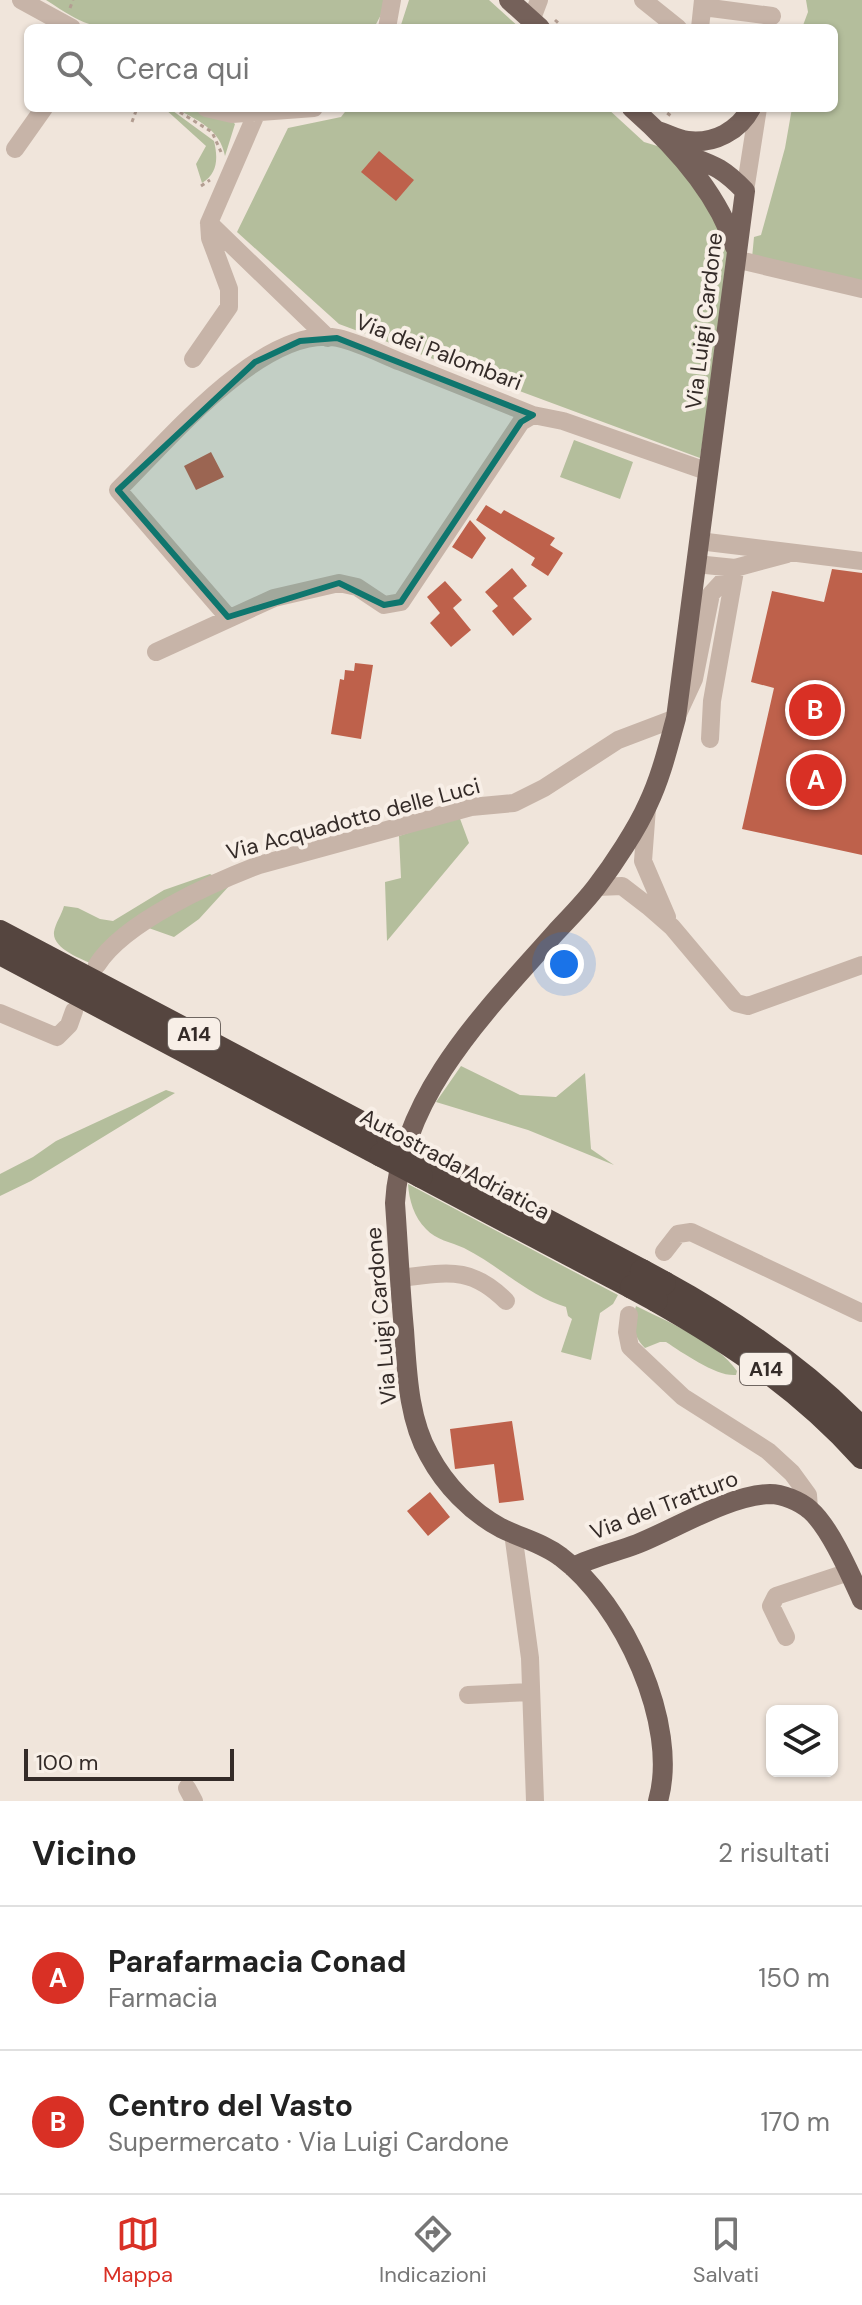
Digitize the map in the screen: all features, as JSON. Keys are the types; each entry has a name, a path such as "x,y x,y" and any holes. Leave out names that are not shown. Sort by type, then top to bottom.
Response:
{"highway":[{"name":"Autostrada Adriatica","path":"0,932 385,1146"},
{"name":"Autostrada Adriatica","path":"0,953 424,1166 660,1292 754,1336 796,1368 862,1429"},
{"name":"Autostrada Adriatica","path":"660,1292 801,1397 862,1457"}],"main road":[{"path":"509,0 536,24"},
{"path":"637,112 658,131 700,181 728,223 736,255"},
{"path":"658,131 689,141 718,137 732,132 749,112"},
{"path":"674,151 715,165 745,191"},
{"path":"700,181 732,193 745,191"},
{"name":"Via Luigi Cardone","path":"658,1801 664,1760 655,1710 636,1657 602,1601 561,1556 489,1520 467,1503 427,1454 409,1392 395,1203 396,1179 418,1110 463,1042 597,887 648,806 663,767 676,718 745,191"},
{"name":"Via del Tratturo","path":"573,1567 756,1496 773,1494 809,1509"},
{"path":"809,1509 821,1523 862,1600"}],"street":[{"path":"21,0 65,24"},
{"path":"388,24 392,0"},
{"path":"536,24 539,0"},
{"path":"643,0 673,24"},
{"path":"700,24 703,4 773,15"},
{"path":"15,149 41,112"},
{"path":"193,359 229,307 229,289 210,238 209,223 257,112 223,112"},
{"name":"Via Luigi Cardone","path":"745,191 757,112"},
{"path":"209,223 328,338"},
{"path":"736,255 862,289"},
{"name":"Via dei Palombari","path":"228,617 118,490 228,382 255,362 300,341 337,338 533,415 563,421 709,472"},
{"name":"Via dei Palombari","path":"156,652 274,598 339,583 357,587 384,605 401,602 521,422 533,415"},
{"path":"699,541 862,561"},
{"path":"696,564 735,568 797,552"},
{"path":"710,739 712,701 735,568"},
{"name":"Via Luigi Cardone","path":"676,718 694,679 711,594 735,568"},
{"name":"Via Acquadotto delle Luci","path":"97,965 132,930 228,877 259,865 471,807 514,803 544,788 586,749 676,718"},
{"name":"Via Luigi Cardone","path":"648,806 643,861 652,902"},
{"path":"616,857 633,867 652,902 736,1003 748,1006 862,965"},
{"path":"597,887 622,886 652,902"},
{"path":"0,1013 57,1037 69,1025 74,1011"},
{"path":"664,1252 678,1234 691,1232 862,1313"},
{"path":"400,1278 455,1272 473,1276 490,1285 506,1301"},
{"path":"629,1315 627,1332 630,1347 643,1362 683,1397 768,1451 792,1473 808,1495 809,1509"},
{"path":"768,1451 775,1468 773,1494"},
{"path":"513,1533 530,1658 535,1801"},
{"path":"786,1637 771,1606 776,1596 849,1572"},
{"path":"468,1695 531,1692"}],"path":[{"path":"132,122 136,112"},
{"path":"180,112 212,132 222,149 220,160"},
{"path":"201,186 217,171"}],"highlighted area":[{"path":"337,338 533,415 521,422 401,602 384,605 339,583 228,617 118,490 255,362 300,341"}],"green space":[{"path":"46,0 386,0 376,24 88,24"},
{"path":"409,0 489,0 516,24 401,24"},
{"path":"806,0 862,0 862,286 752,258 754,237 761,235 785,148 791,112 838,112 838,24 804,24 808,12"},
{"path":"168,112 174,112 214,141 216,165 202,183 196,164 206,146"},
{"path":"182,112 215,112 235,124 225,156 213,132"},
{"path":"345,112 611,112 644,142 674,151 733,241 700,458 339,324 237,232 288,128 341,117"},
{"path":"574,440 633,462 620,499 560,477"},
{"path":"459,816 469,843 387,941 385,882 401,878 399,836"},
{"path":"210,874 230,885 199,919 174,937 143,926 94,965 69,953 55,938 54,932 64,906 113,921 164,890"},
{"path":"461,1066 520,1095 556,1097 585,1073 591,1149 614,1165 528,1130 436,1102"},
{"path":"166,1090 175,1093 31,1181 0,1196 0,1174 56,1141"},
{"path":"408,1184 618,1295 613,1304 600,1313 591,1360 561,1352 572,1319 566,1307 539,1296 477,1255 430,1233 415,1214"},
{"path":"636,1306 705,1342 728,1361 737,1371 736,1375 710,1368 666,1342 645,1348 634,1328"}],"building":[{"path":"379,151 414,180 396,201 361,172"},
{"path":"211,452 224,477 196,490 184,466"},
{"path":"486,505 501,514 504,510 555,538 550,545 563,553 548,576 531,565 535,558 476,520"},
{"path":"470,520 486,538 472,559 452,547"},
{"path":"512,568 527,586 513,598 532,619 513,636 492,611 498,606 485,592"},
{"path":"832,569 862,573 862,855 742,829 774,688 751,682 772,591 824,602"},
{"path":"445,581 462,600 453,608 471,630 451,647 430,623 440,613 427,597"},
{"path":"355,663 373,665 361,739 331,734 340,679 344,680 345,670 354,671"},
{"path":"512,1421 524,1500 499,1503 494,1464 455,1469 450,1429"},
{"path":"430,1492 450,1517 428,1536 407,1511"}],"place":[{"name":"Centro del Vasto","path":"815,710"},
{"name":"Parafarmacia Conad","path":"816,780"}]}
